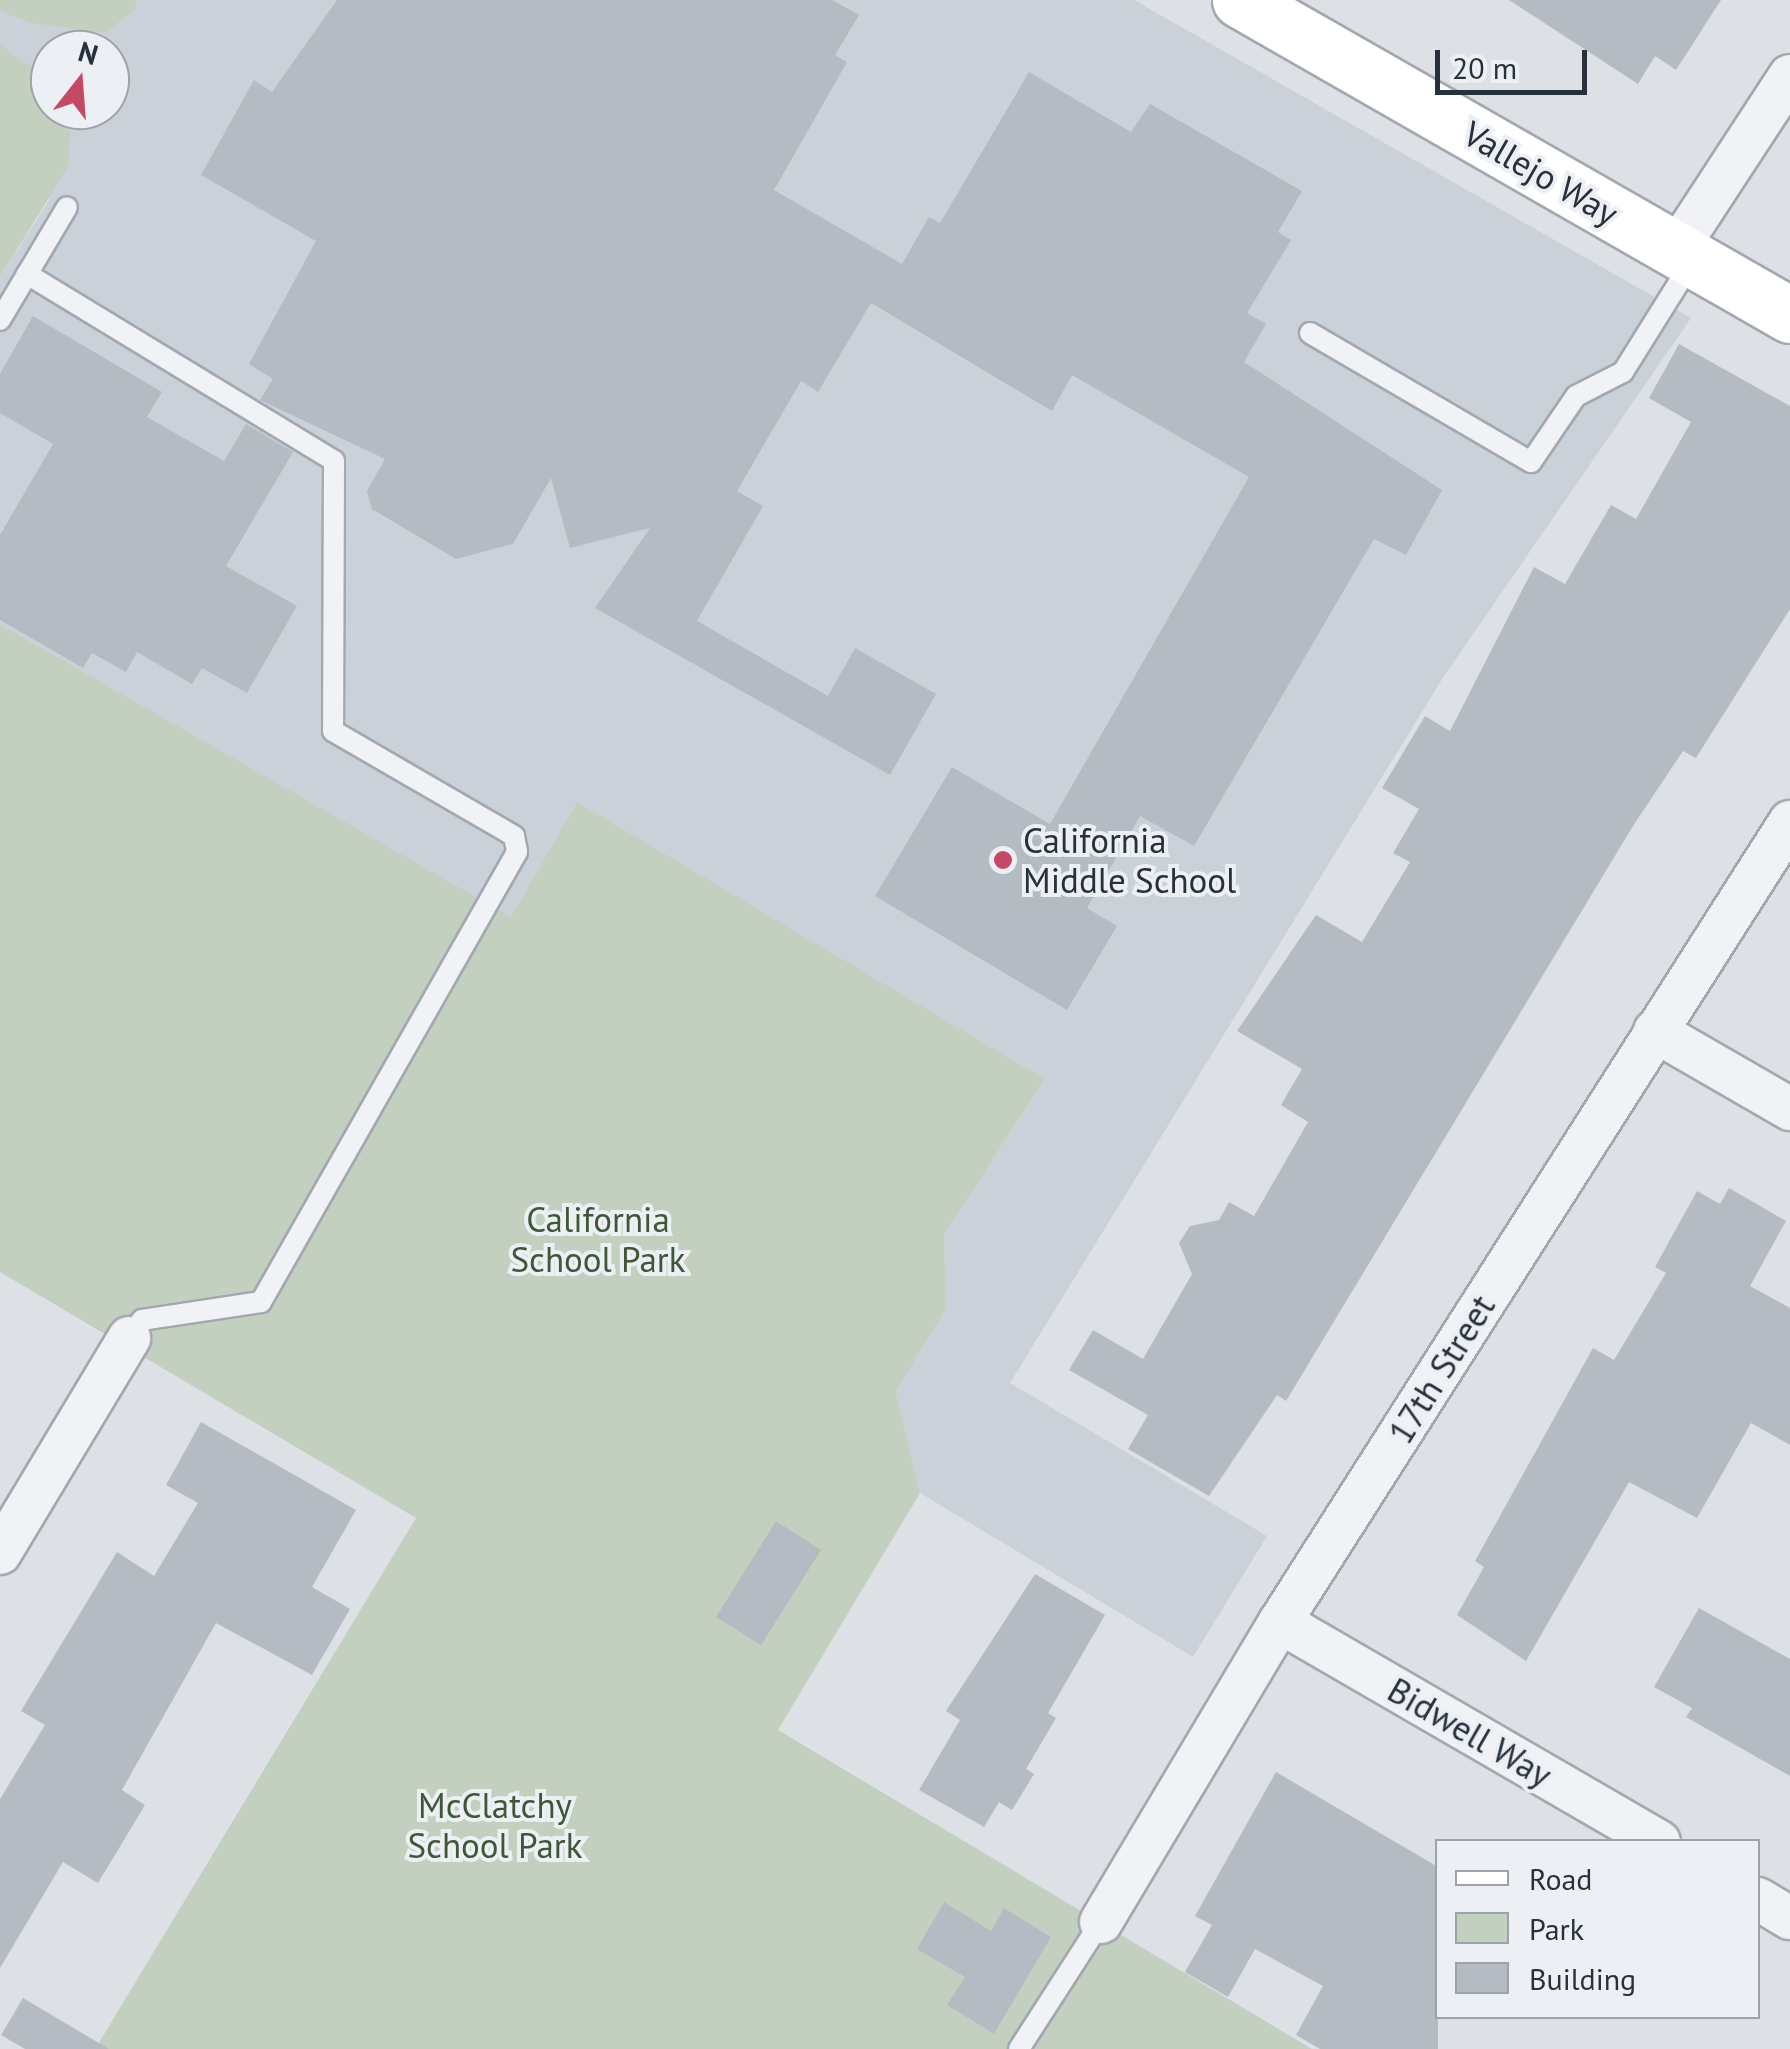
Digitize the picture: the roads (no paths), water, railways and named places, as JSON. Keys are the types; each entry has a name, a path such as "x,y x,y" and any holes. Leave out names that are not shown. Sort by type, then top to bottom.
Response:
{"street":[{"name":"Vallejo Way","path":"1240,0 1790,315"},
{"path":"1684,255 1790,76"},
{"name":"17th Street","path":"1101,1922 1280,1622 1790,822"},
{"path":"1655,1031 1790,1109"},
{"path":"0,1553 129,1338"},
{"name":"Bidwell Way","path":"1280,1622 1654,1839"},
{"path":"1760,1900 1790,1918"}],"lane":[{"path":"0,320 67,208"},
{"path":"1310,334 1531,462 1576,396 1622,372 1684,255"},
{"path":"27,274 334,460 333,731 514,836 517,852 260,1302 142,1320 129,1338"},
{"path":"1020,2049 1101,1922"}],"place":[{"name":"California Middle School","path":"1003,860"}],"park label":[{"name":"California School Park","path":"598,1239"},
{"name":"McClatchy School Park","path":"495,1825"}]}
